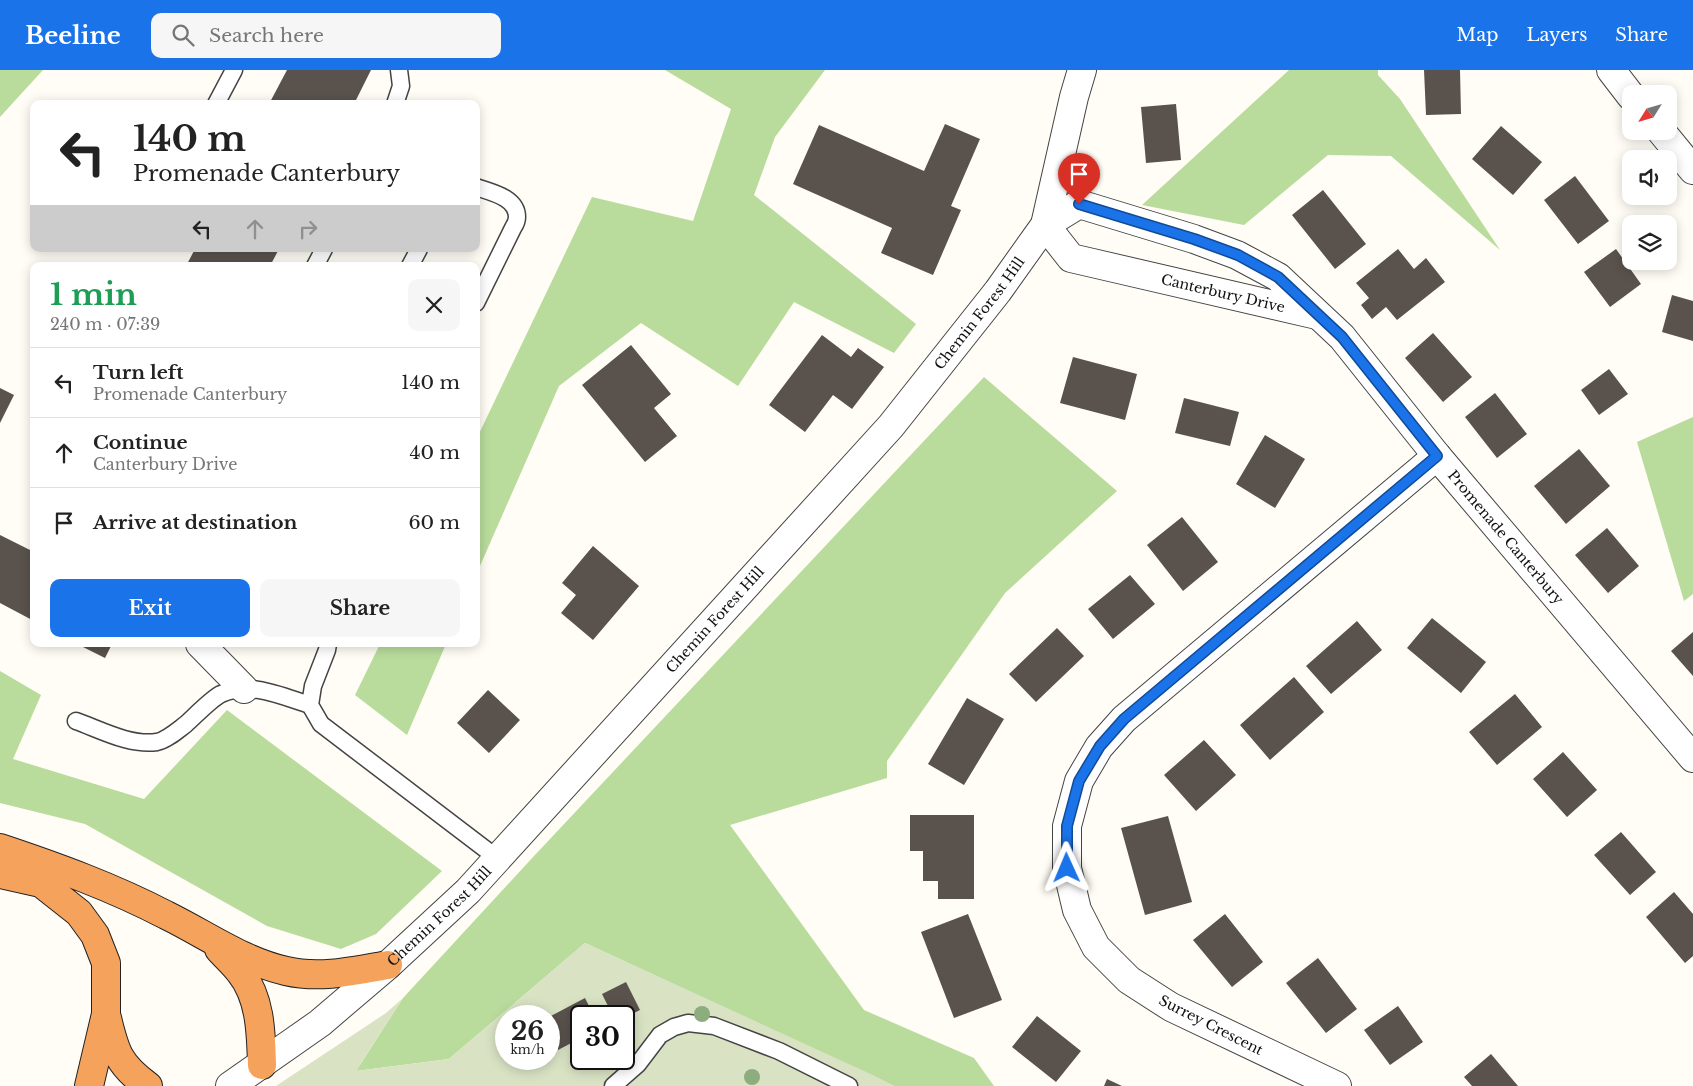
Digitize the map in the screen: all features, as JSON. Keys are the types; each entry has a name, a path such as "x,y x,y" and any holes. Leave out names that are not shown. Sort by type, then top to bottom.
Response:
{"highway":[{"path":"0,848 60,868 112,889 167,915 246,957 286,971 330,975 388,965"},
{"path":"0,874 41,883 79,913 95,935 106,963 106,1014 89,1086"},
{"path":"209,939 241,973 257,1006 262,1065"},
{"path":"106,1014 118,1056 131,1073 148,1086"}],"street":[{"name":"Chemin Forest Hill","path":"230,1086 320,1023 388,965 468,891 891,426 998,291 1045,225 1074,96 1082,70"},
{"path":"1611,70 1623,85"},
{"path":"1668,140 1693,170"},
{"name":"Canterbury Drive","path":"1079,204 1194,239 1238,255 1278,277 1319,316 1071,258 1045,225 1079,204"},
{"name":"Promenade Canterbury","path":"1319,316 1342,337 1437,456 1693,758"},
{"name":"Surrey Crescent","path":"1337,1086 1171,1007 1129,980 1096,947 1077,910 1067,868 1067,826 1079,781 1100,746 1124,719 1437,456"},
{"path":"203,647 244,689"}],"lane":[{"path":"218,100 234,70"},
{"path":"396,100 400,86 399,70"},
{"path":"480,189 501,196 514,206 517,217 514,228 480,295"},
{"path":"328,647 313,686 310,705 321,724 497,858"},
{"path":"76,721 119,737 144,742 159,742 176,733 220,695 244,689 268,691 310,705"},
{"path":"613,1086 638,1064 660,1035 674,1027 688,1023 714,1026 769,1048 849,1086"}],"green space":[{"path":"0,70 43,70 0,117"},
{"path":"665,70 825,70 775,137 754,195 916,324 894,353 794,302 738,386 641,323 559,386 480,566 480,432 592,197 693,221 731,109"},
{"path":"1289,70 1378,70 1378,75 1400,99 1500,250 1391,156 1328,155 1244,225 1142,205"},
{"path":"984,377 1117,491 1005,593 887,761 887,778 730,825 864,1010 974,1058 994,1086 894,1086 585,943 512,1005 495,1005 495,1020 449,1059 356,1071 403,998"},
{"path":"1693,417 1693,594 1684,601 1637,442"},
{"path":"379,647 445,647 407,735 355,695"},
{"path":"0,671 41,695 13,759 144,799 227,710 442,871 376,934 341,949 267,926 85,824 0,803"},
{"path":"585,943 894,1086 276,1086 386,1013 403,998 356,1071 449,1059 495,1020 495,1070 560,1070 560,1005 512,1005"}],"building":[{"path":"287,70 371,70 356,100 271,100"},
{"path":"1424,70 1460,70 1461,114 1426,115"},
{"path":"1176,104 1181,160 1146,163 1141,107"},
{"path":"945,124 980,139 951,206 961,210 933,275 881,253 892,228 793,184 819,125 924,171"},
{"path":"1501,126 1542,162 1513,195 1472,159"},
{"path":"1575,176 1609,221 1578,244 1544,200"},
{"path":"1323,190 1366,244 1335,269 1292,215"},
{"path":"1398,249 1414,269 1426,258 1445,282 1397,320 1386,307 1372,319 1361,305 1369,298 1356,283"},
{"path":"1616,249 1622,257 1622,270 1631,270 1641,284 1610,307 1584,272"},
{"path":"193,252 277,252 272,262 188,262"},
{"path":"1672,295 1693,301 1693,341 1662,332"},
{"path":"1433,333 1472,377 1443,402 1405,358"},
{"path":"822,335 851,357 858,348 884,367 852,409 833,395 805,432 769,405"},
{"path":"631,345 671,394 654,408 677,436 645,462 582,385"},
{"path":"1073,357 1137,374 1125,420 1060,403"},
{"path":"1609,369 1628,394 1599,415 1581,390"},
{"path":"0,388 14,395 0,423"},
{"path":"1495,393 1527,434 1497,458 1465,417"},
{"path":"1184,398 1239,412 1230,446 1175,433"},
{"path":"1265,435 1305,459 1275,508 1236,484"},
{"path":"1579,449 1610,486 1566,524 1534,486"},
{"path":"1182,517 1218,562 1183,591 1147,545"},
{"path":"1607,528 1639,566 1608,593 1575,555"},
{"path":"0,535 30,550 30,619 0,603"},
{"path":"593,546 639,586 593,640 561,613 576,595 562,583"},
{"path":"1130,575 1155,604 1113,639 1088,609"},
{"path":"1432,618 1486,662 1461,693 1407,648"},
{"path":"1357,621 1382,650 1331,694 1306,666"},
{"path":"1057,628 1084,656 1036,702 1009,674"},
{"path":"1693,632 1693,676 1671,651"},
{"path":"83,647 110,647 105,658"},
{"path":"1294,677 1324,712 1270,760 1240,725"},
{"path":"488,690 520,720 489,753 457,723"},
{"path":"1515,694 1542,727 1497,765 1469,732"},
{"path":"967,698 1004,719 964,785 928,764"},
{"path":"1204,740 1236,775 1196,811 1164,775"},
{"path":"1563,752 1597,790 1567,817 1533,779"},
{"path":"910,815 974,815 974,899 938,899 938,881 923,881 923,851 910,851"},
{"path":"1168,816 1192,902 1145,915 1121,828"},
{"path":"1621,832 1656,872 1630,895 1594,855"},
{"path":"1674,892 1693,914 1693,956 1685,963 1646,917"},
{"path":"968,914 1002,1000 954,1018 921,932"},
{"path":"1225,914 1263,962 1232,987 1193,940"},
{"path":"1318,958 1357,1009 1326,1033 1286,983"},
{"path":"626,982 640,1010 635,1012 635,1005 608,1005 602,994"},
{"path":"585,998 588,1005 572,1005"},
{"path":"570,1006 570,1044 560,1049 560,1011"},
{"path":"1398,1006 1423,1042 1390,1065 1364,1030"},
{"path":"1037,1016 1081,1051 1056,1082 1012,1047"},
{"path":"1491,1054 1518,1086 1472,1086 1464,1077"},
{"path":"1107,1079 1122,1086 1104,1086"}],"route":[{"path":"1067,868 1067,826 1079,781 1100,746 1124,719 1437,456 1342,337 1278,277 1238,255 1194,239 1079,204"}]}
